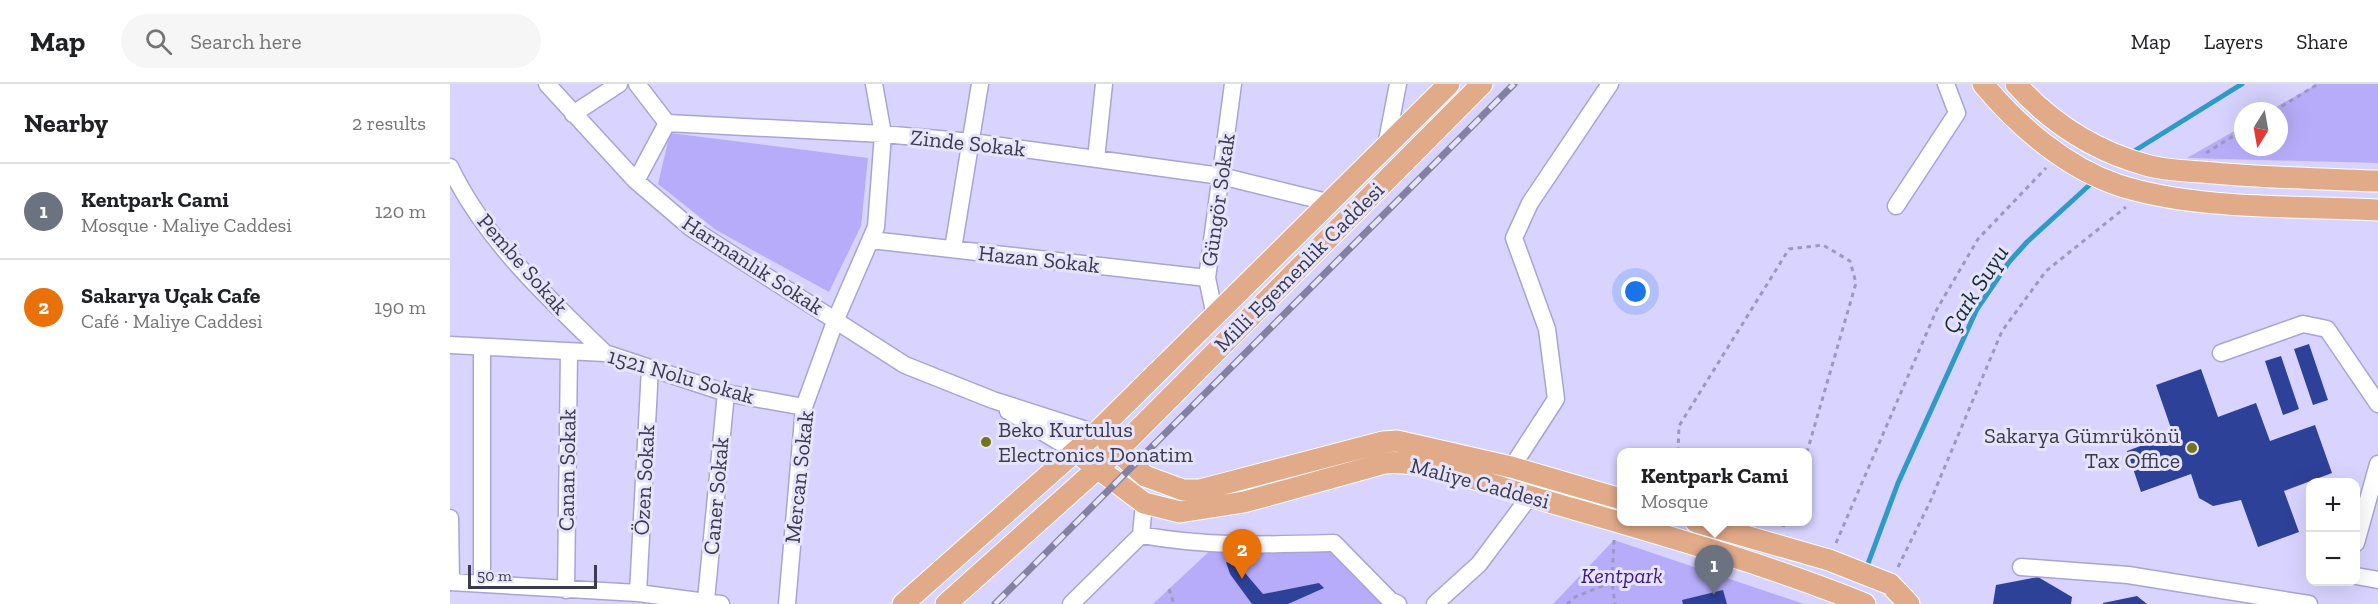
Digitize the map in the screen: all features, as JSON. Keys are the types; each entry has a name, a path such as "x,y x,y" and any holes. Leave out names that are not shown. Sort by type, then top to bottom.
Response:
{"main road":[{"name":"Milli Egemenlik Caddesi","path":"1076,452 1331,203 1449,84"},
{"name":"Milli Egemenlik Caddesi","path":"1097,469 1482,84"},
{"path":"1983,84 2056,160 2088,172 2138,198 2378,210"},
{"path":"2016,84 2045,113 2081,139 2146,165 2251,176 2378,181"},
{"name":"Maliye Caddesi","path":"1096,433 1145,476 1183,490 1214,487 1383,442 1397,441 1511,467 1617,499"},
{"name":"Maliye Caddesi","path":"1076,452 1144,503 1179,512 1210,509 1398,461 1499,487 1617,522"},
{"path":"903,604 1076,452"},
{"path":"946,604 1097,469"},
{"name":"Maliye Caddesi","path":"1631,526 1762,565 1865,604"},
{"path":"1710,526 1892,578 1909,604"}],"street":[{"name":"Harmanlık Sokak","path":"548,84 636,181 691,228 836,318 905,365 993,400 1096,433"},
{"path":"573,114 618,84"},
{"path":"636,181 667,123 637,84"},
{"name":"Mercan Sokak","path":"787,604 804,407 836,318 876,227 883,134 874,84"},
{"path":"953,249 980,84"},
{"path":"1096,159 1104,84"},
{"name":"Güngör Sokak","path":"1215,316 1207,278 1233,84"},
{"path":"1386,146 1398,84"},
{"path":"1499,487 1556,399 1547,329 1514,238 1530,203 1610,84"},
{"path":"1896,206 1957,113 1946,84"},
{"name":"Zinde Sokak","path":"667,123 883,134 972,142 1221,176 1331,203"},
{"name":"Pembe Sokak","path":"450,167 461,190 505,248 570,320 605,352"},
{"name":"Hazan Sokak","path":"871,240 1207,278"},
{"path":"2221,353 2303,324 2327,329 2378,404"},
{"name":"1521 Nolu Sokak","path":"450,345 605,352 726,393 804,407"},
{"path":"482,347 482,584"},
{"name":"Canan Sokak","path":"566,590 569,351"},
{"name":"Özen Sokak","path":"638,593 650,368"},
{"name":"Caner Sokak","path":"715,603 726,393"},
{"name":"Harmanlık Sokak","path":"993,400 1038,431 1076,452"},
{"path":"2358,532 2378,464"},
{"path":"1436,604 1479,564 1530,496"},
{"path":"1071,604 1141,535 1144,503"},
{"path":"450,518 451,582 638,593 715,603"},
{"path":"1141,535 1189,544 1235,546 1334,543 1390,600 1398,604"},
{"path":"2021,567 2128,575 2309,604"},
{"path":"2360,577 2378,580"}],"path":[{"path":"2288,102 2318,84"},
{"path":"2204,155 2234,136"},
{"path":"1829,560 1937,309 1978,239 2056,160"},
{"path":"1892,578 1930,502 2002,331 2046,271 2138,198"},
{"path":"1678,448 1679,426 1789,249 1823,245 1850,261 1856,283 1808,448"},
{"path":"1614,540 1612,582 1615,604"},
{"path":"1567,604 1575,597 1612,582"},
{"path":"1169,589 1174,604"}],"green space":[{"path":"2317,84 2378,84 2378,163 2187,158 2234,131 2234,156 2288,156 2288,102 2285,102"},
{"path":"670,133 868,158 861,226 829,292 716,230 658,184"},
{"name":"Kentpark","path":"1614,540 1804,604 1553,604"},
{"path":"1331,543 1385,604 1153,604 1216,545"}],"building":[{"path":"2309,344 2328,400 2313,405 2294,349"},
{"path":"2281,356 2299,409 2283,415 2265,361"},
{"path":"2201,369 2218,417 2256,403 2270,441 2315,425 2332,473 2319,478 2306,478 2306,483 2284,491 2299,532 2258,547 2241,500 2213,506 2199,498 2191,474 2141,492 2127,451 2173,434 2156,385"},
{"path":"1226,562 1240,567 1263,594 1319,583 1324,588 1288,604 1252,604 1230,574"},
{"path":"2038,577 2072,597 2071,604 1993,604 1996,585"},
{"path":"1723,590 1727,604 1683,604 1682,600"},
{"path":"2137,596 2147,604 2103,604 2103,603"}],"waterway":[{"name":"Çark Suyu","path":"2131,153 2242,84"},
{"name":"Çark Suyu","path":"1866,569 1898,483 1977,309 2009,262 2027,242 2095,180"}],"railway":[{"path":"995,604 1514,84"}],"place":[{"name":"Beko Kurtulus Electronics Donatim","path":"986,442"},
{"name":"Sakarya Gümrükönü Tax Office","path":"2192,448"},
{"name":"Sakarya Uçak Cafe","path":"1242,579"},
{"name":"Kentpark Cami","path":"1714,595"}]}
